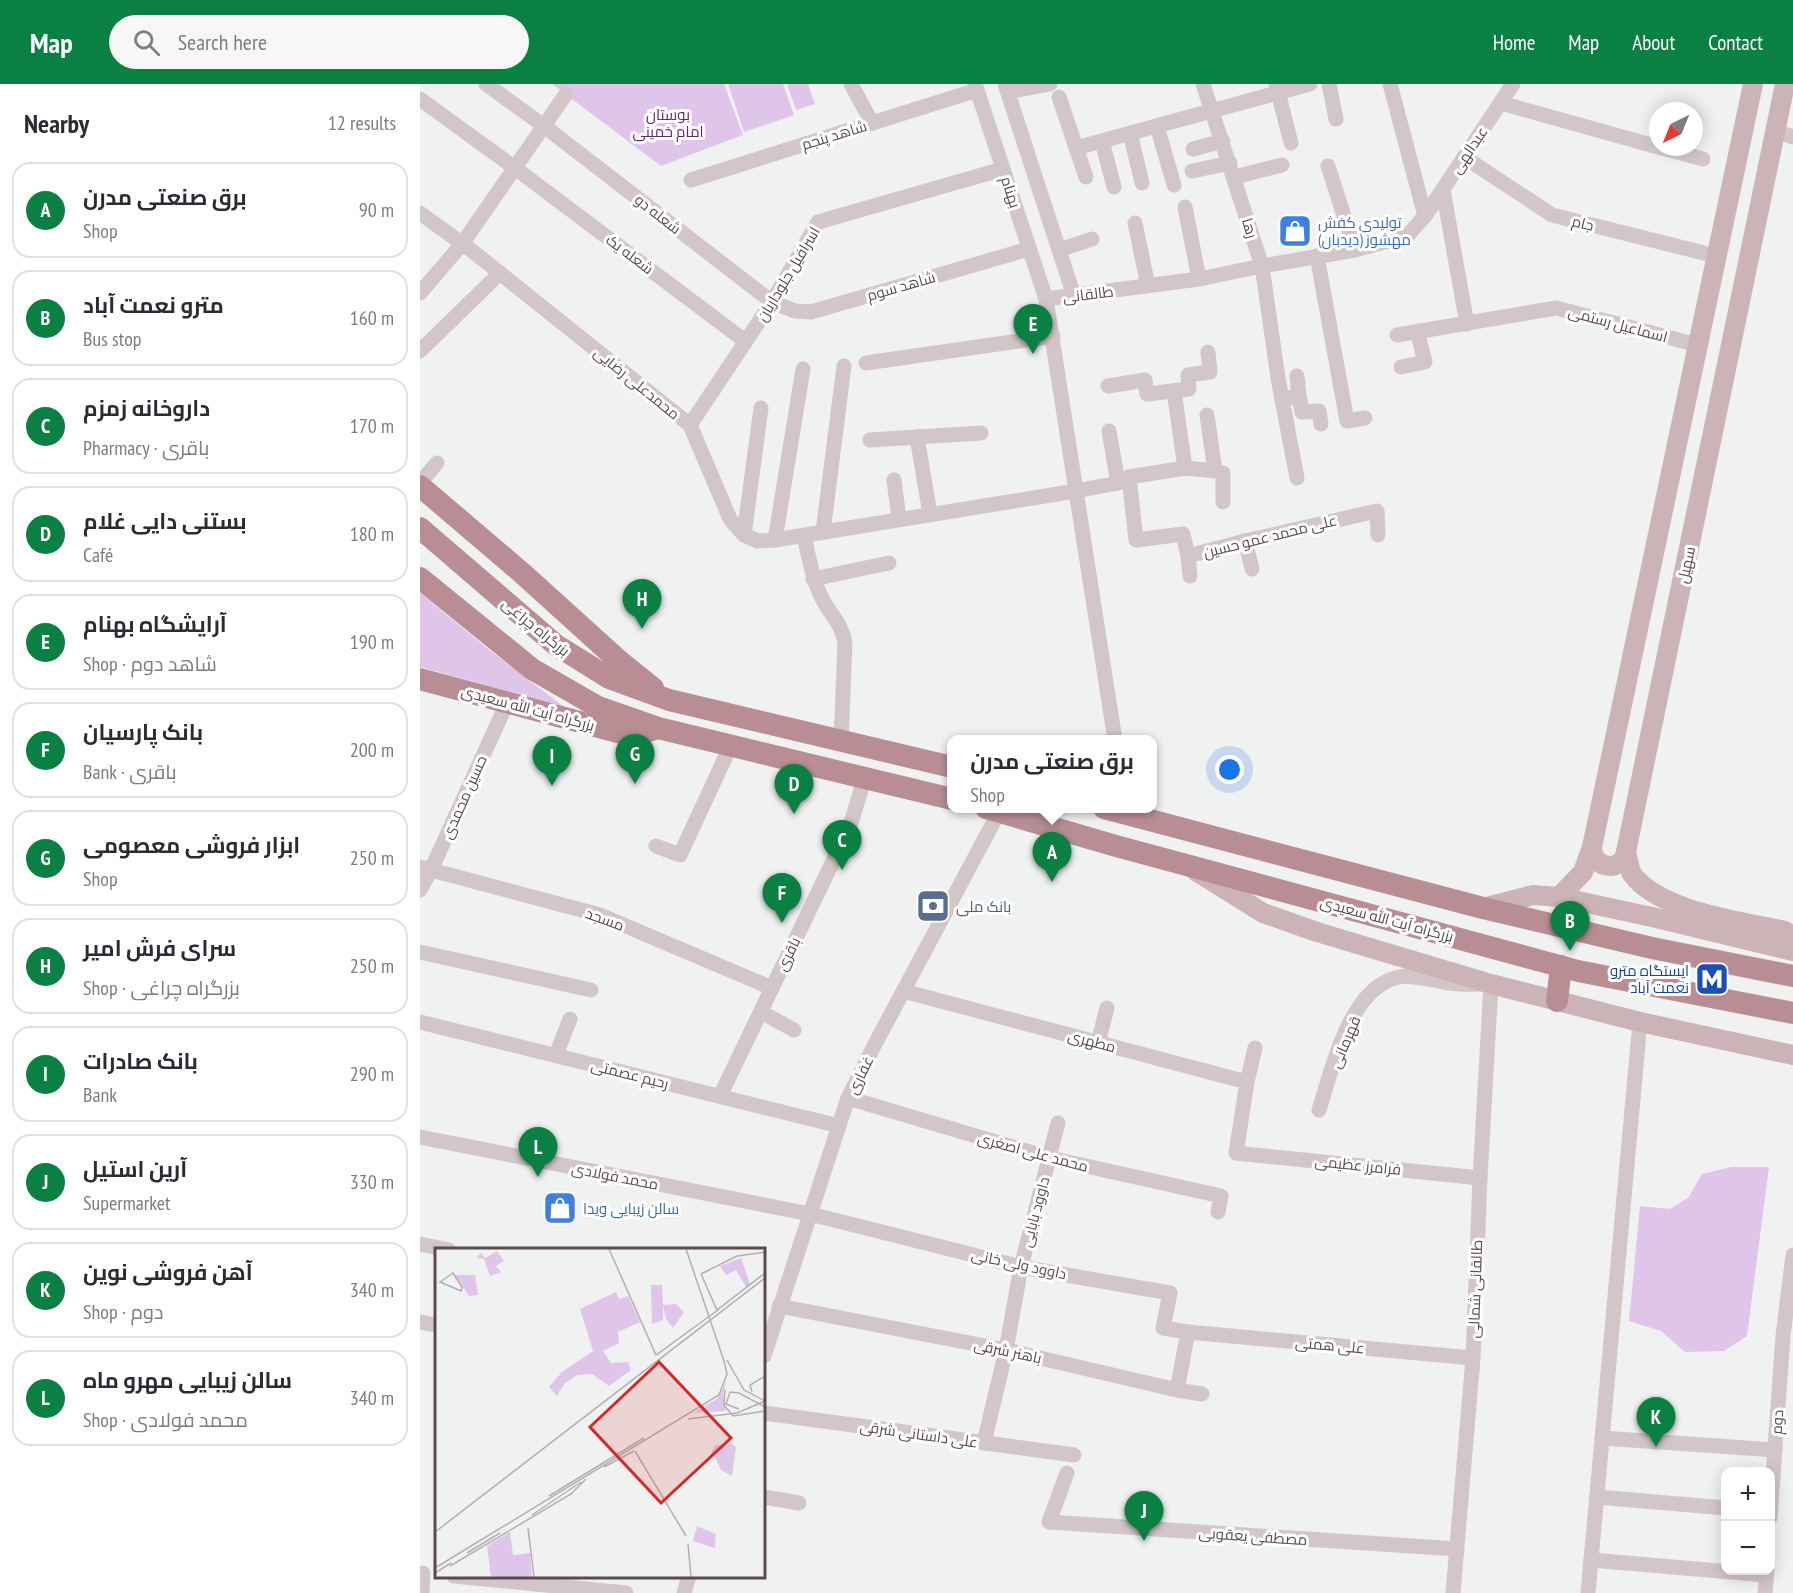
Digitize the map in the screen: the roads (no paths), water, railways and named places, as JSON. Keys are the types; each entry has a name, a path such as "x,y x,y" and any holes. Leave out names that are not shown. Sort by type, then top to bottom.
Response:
{"highway":[{"path":"420,485 618,659 669,700 947,766"},
{"path":"420,512 484,541"},
{"name":"بزرگراه چراغی","path":"420,528 556,645 609,678 669,700"},
{"path":"420,578 532,669 598,707 658,728"},
{"name":"بزرگراه آیت الله سعیدی","path":"420,679 632,736 658,728 947,797"},
{"name":"بزرگراه آیت الله سعیدی","path":"1003,813 1561,966 1793,1013"},
{"path":"1130,813 1483,908 1652,948 1793,976"},
{"path":"1557,1000 1561,966"}],"main road":[{"path":"1558,897 1583,872 1592,847 1753,84"},
{"name":"سهیل","path":"1626,852 1784,134 1785,84"},
{"path":"1592,847 1594,858 1601,864 1612,866 1622,861 1626,852"},
{"path":"1626,852 1631,873 1661,898 1683,907 1785,931 1793,937"},
{"path":"1186,865 1263,913 1317,932 1491,984 1640,1022 1793,1055"},
{"path":"1483,908 1533,895 1558,897 1793,951"}],"street":[{"name":"شعله دو","path":"486,84 544,126 772,303"},
{"path":"851,84 872,123"},
{"name":"رها","path":"1203,84 1262,266 1278,378 1297,478"},
{"path":"1077,148 1211,111 1277,88 1309,84"},
{"path":"1329,84 1336,119"},
{"path":"1390,84 1425,216"},
{"name":"عبدالهی","path":"1425,216 1514,84"},
{"name":"شاهد پنجم","path":"691,180 872,123 976,87"},
{"name":"بهنام","path":"976,87 1046,299"},
{"path":"1074,296 1006,88 1054,90 1086,177"},
{"path":"1277,88 1291,143"},
{"path":"420,293 462,244 566,94"},
{"name":"شعله یک","path":"420,99 745,341"},
{"path":"1501,103 1649,144"},
{"path":"1157,126 1174,185"},
{"path":"1130,133 1142,183"},
{"path":"1102,141 1114,187"},
{"path":"1193,149 1223,141"},
{"path":"1692,156 1703,159"},
{"name":"جام","path":"1464,157 1552,215 1716,256"},
{"path":"1192,171 1282,165"},
{"path":"1328,166 1355,250"},
{"name":"اسرافیل جلوداریان","path":"690,425 772,303 818,222 1003,169"},
{"path":"1443,190 1467,324"},
{"path":"1185,207 1199,279"},
{"name":"محمدعلی رضایی","path":"420,213 500,273 690,425 730,519 744,535"},
{"name":"طالقانی","path":"1114,735 1046,299 1199,279 1355,250 1407,236 1425,216"},
{"path":"1135,223 1148,286"},
{"path":"1059,250 1092,239"},
{"name":"شاهد سوم","path":"772,303 795,311 811,312 1029,249"},
{"path":"1317,256 1347,421 1365,418"},
{"path":"420,351 500,273"},
{"name":"اسماعیل رستمی","path":"1397,335 1556,308 1698,345"},
{"path":"1401,367 1425,362 1417,331"},
{"path":"866,363 1053,336"},
{"path":"1108,386 1145,380 1147,394 1189,388 1188,375 1210,372 1208,352"},
{"path":"823,532 844,366"},
{"path":"775,540 803,369"},
{"path":"1297,376 1302,412 1319,411 1322,424"},
{"path":"1174,391 1185,468"},
{"path":"1282,399 1299,395"},
{"path":"761,408 744,535 758,541 1076,490 1185,468 1219,472"},
{"path":"1207,415 1223,501"},
{"path":"1109,431 1124,480"},
{"path":"870,440 981,433"},
{"path":"917,437 930,514"},
{"path":"420,485 436,463"},
{"path":"894,480 899,519"},
{"name":"علی محمد عمو حسین","path":"1124,480 1136,540 1183,534 1188,556 1377,511 1378,535"},
{"path":"804,535 813,579 822,600 843,630 845,643 841,741"},
{"path":"1245,541 1252,569"},
{"path":"1188,556 1190,576"},
{"path":"813,579 890,563"},
{"name":"حسین محمدی","path":"420,890 426,869 507,703"},
{"path":"656,846 680,855 730,745"},
{"name":"باقری","path":"720,1096 850,826 865,777"},
{"name":"غفاری","path":"765,1353 848,1098 991,813"},
{"name":"مسجد","path":"426,869 600,915 772,988"},
{"path":"420,952 591,990"},
{"name":"قهرمانی","path":"1319,1110 1345,1031 1361,1005 1378,986 1400,977 1451,984 1491,984"},
{"name":"طالقانی شمالی","path":"1453,1593 1473,1358 1491,984"},
{"name":"مطهری","path":"903,991 1247,1082"},
{"path":"1098,1043 1107,1008"},
{"path":"761,1012 794,1030"},
{"path":"556,1055 570,1019"},
{"name":"رحیم عصمتی","path":"420,1022 839,1126"},
{"path":"1588,1593 1640,1022"},
{"path":"1247,1082 1255,1048"},
{"name":"فرامرز عظیمی","path":"1247,1082 1236,1153 1480,1178"},
{"name":"محمد علی اصغری","path":"848,1098 1050,1158 1221,1196 1218,1212"},
{"name":"داوود بابایی","path":"984,1443 1006,1350 1021,1267 1058,1123"},
{"name":"محمد فولادی","path":"420,1137 810,1214"},
{"name":"داوود ولی خانی","path":"810,1214 1021,1267 1170,1293 1163,1328 1188,1332"},
{"path":"420,1244 439,1248"},
{"name":"دوم","path":"1774,1467 1783,1336 1793,1255"},
{"name":"باهنر شرقی","path":"779,1306 1006,1350 1202,1394"},
{"path":"420,1323 435,1325"},
{"path":"1177,1390 1188,1332"},
{"name":"علی همتی","path":"1188,1332 1473,1358"},
{"name":"علی داستانی شرقی","path":"765,1413 1074,1455"},
{"path":"1602,1438 1775,1450"},
{"name":"مصطفی یعقوبی","path":"1067,1473 1049,1522 1457,1549"},
{"path":"765,1497 799,1503"},
{"path":"1597,1497 1721,1508"},
{"path":"1591,1560 1721,1570"},
{"path":"422,1593 426,1574"},
{"path":"1765,1593 1767,1575"},
{"path":"474,1578 626,1593"},
{"path":"684,1593 688,1578"}],"place":[{"name":"تولیدی کفش مهشوز (دیدبان)","path":"1295,231"},
{"name":"آرایشگاه بهنام","path":"1033,354"},
{"name":"سرای فرش امیر","path":"642,629"},
{"name":"ابزار فروشی معصومی","path":"635,784"},
{"name":"بانک صادرات","path":"552,786"},
{"name":"بستنی دایی غلام","path":"794,814"},
{"name":"داروخانه زمزم","path":"842,870"},
{"name":"برق صنعتی مدرن","path":"1052,882"},
{"name":"بانک ملی","path":"933,906"},
{"name":"بانک پارسیان","path":"782,923"},
{"name":"مترو نعمت آباد","path":"1570,951"},
{"name":"ایستگاه مترو نعمت آباد","path":"1712,979"},
{"name":"سالن زیبایی مهرو ماه","path":"538,1177"},
{"name":"سالن زیبایی ویدا","path":"560,1208"},
{"name":"آهن فروشی نوین","path":"1656,1447"},
{"name":"آرین استیل","path":"1144,1541"}],"park label":[{"name":"بوستان امام خمینی","path":"668,122"}]}
